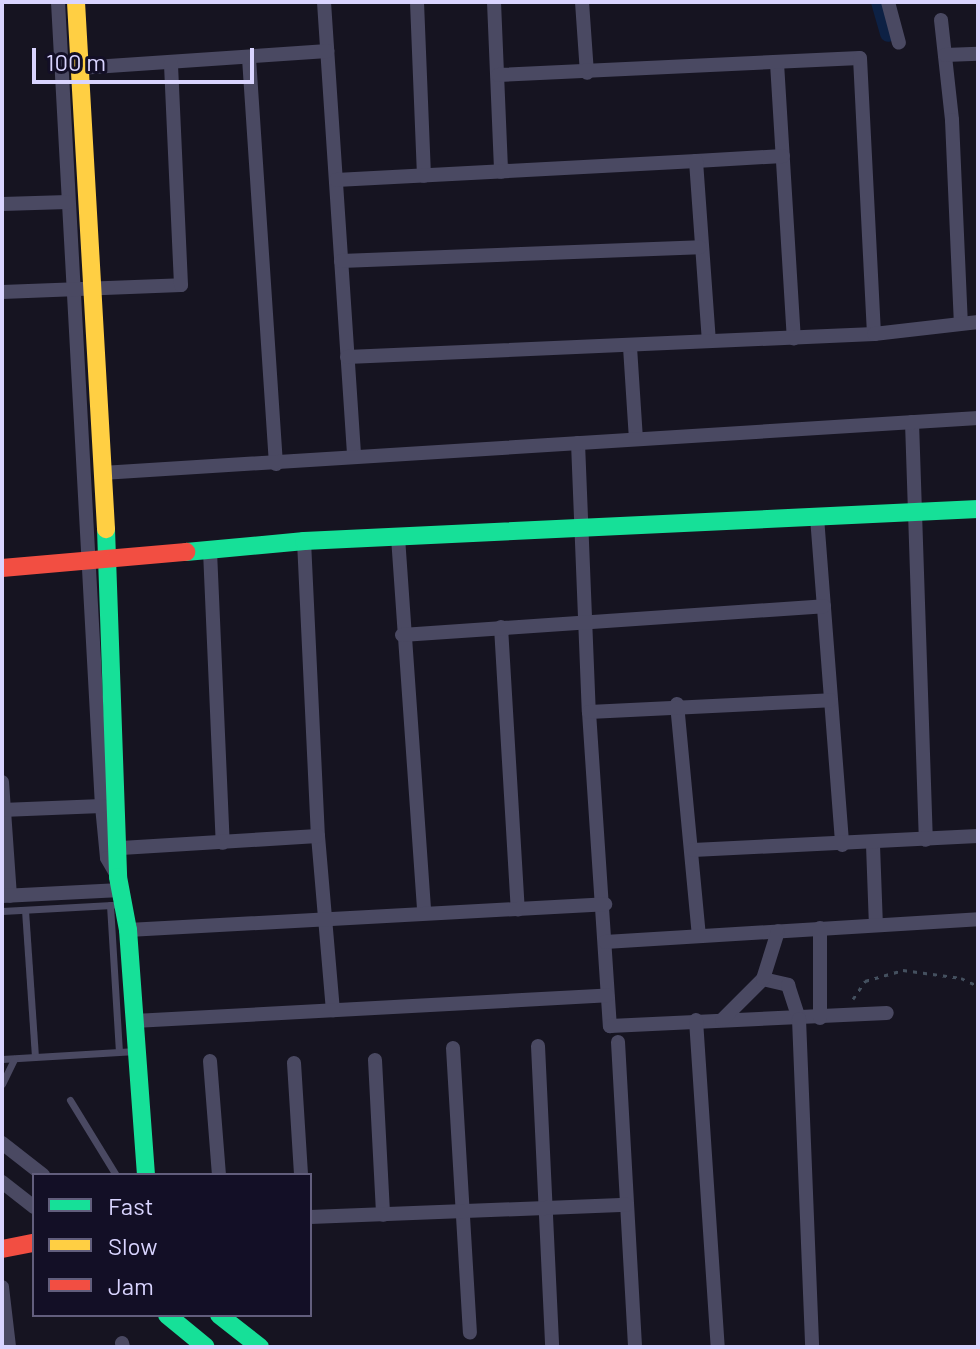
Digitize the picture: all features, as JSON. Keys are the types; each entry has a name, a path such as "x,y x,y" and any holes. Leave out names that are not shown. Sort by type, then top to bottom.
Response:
{"street":[{"path":"58,2 68,202 82,291 108,560 121,848 118,894"},
{"path":"76,2 87,562 102,806 107,858 128,930 134,1021 128,1051 146,1173"},
{"path":"324,2 354,456"},
{"path":"417,2 424,176"},
{"path":"494,2 501,172"},
{"path":"582,2 587,73"},
{"path":"888,2 899,43"},
{"path":"941,20 961,323"},
{"path":"79,68 327,51"},
{"path":"945,55 978,54"},
{"path":"249,58 276,464"},
{"path":"498,75 860,58 874,334"},
{"path":"2,292 181,285 171,63"},
{"path":"777,63 794,338"},
{"path":"336,180 783,156"},
{"path":"696,161 709,341"},
{"path":"2,204 68,202"},
{"path":"341,261 700,247"},
{"path":"347,357 874,334 978,322"},
{"path":"630,347 636,439"},
{"path":"102,473 978,418"},
{"path":"912,422 926,840"},
{"path":"578,443 589,712 605,904 610,1026 887,1013"},
{"path":"2,568 304,541 978,509"},
{"path":"817,517 842,845"},
{"path":"398,537 402,635 424,913"},
{"path":"304,541 318,836 333,1010"},
{"path":"210,551 223,843"},
{"path":"402,635 501,627 587,626 824,606"},
{"path":"501,627 518,909"},
{"path":"589,712 677,704 831,700"},
{"path":"677,704 699,936"},
{"path":"2,782 6,896 118,894"},
{"path":"3,810 102,806"},
{"path":"121,848 318,836"},
{"path":"693,850 873,845 978,836"},
{"path":"873,845 876,925"},
{"path":"128,930 605,904"},
{"path":"605,942 978,919"},
{"path":"820,928 820,1018"},
{"path":"722,1020 763,979 778,931"},
{"path":"763,979 788,985 799,1019 812,1347"},
{"path":"134,1021 607,995"},
{"path":"696,1020 718,1347"},
{"path":"618,1042 635,1347"},
{"path":"538,1046 552,1347"},
{"path":"453,1048 470,1332"},
{"path":"375,1060 383,1215"},
{"path":"210,1061 219,1173"},
{"path":"294,1063 301,1173"},
{"path":"2,1143 40,1173"},
{"path":"2,1182 32,1205"},
{"path":"312,1217 627,1205"},
{"path":"2,1249 32,1243"},
{"path":"2,1287 9,1347"},
{"path":"169,1317 206,1347"},
{"path":"222,1317 260,1347"}],"lane":[{"path":"2,911 118,894 128,1051 2,1059"},
{"path":"25,910 35,1057"},
{"path":"2,1084 14,1059"},
{"path":"70,1100 115,1173"}],"path":[{"path":"848,1016 857,991 880,972 928,971 978,986"}],"waterway":[{"path":"879,2 888,34"}],"traffic: fast":[{"path":"186,552 304,541 978,509"},
{"path":"106,529 118,877 128,930 146,1173"},
{"path":"169,1317 206,1347"},
{"path":"222,1317 260,1347"}],"traffic: slow":[{"path":"76,2 106,529"}],"traffic: jam":[{"path":"2,568 186,552"},
{"path":"2,1249 32,1243"}]}
